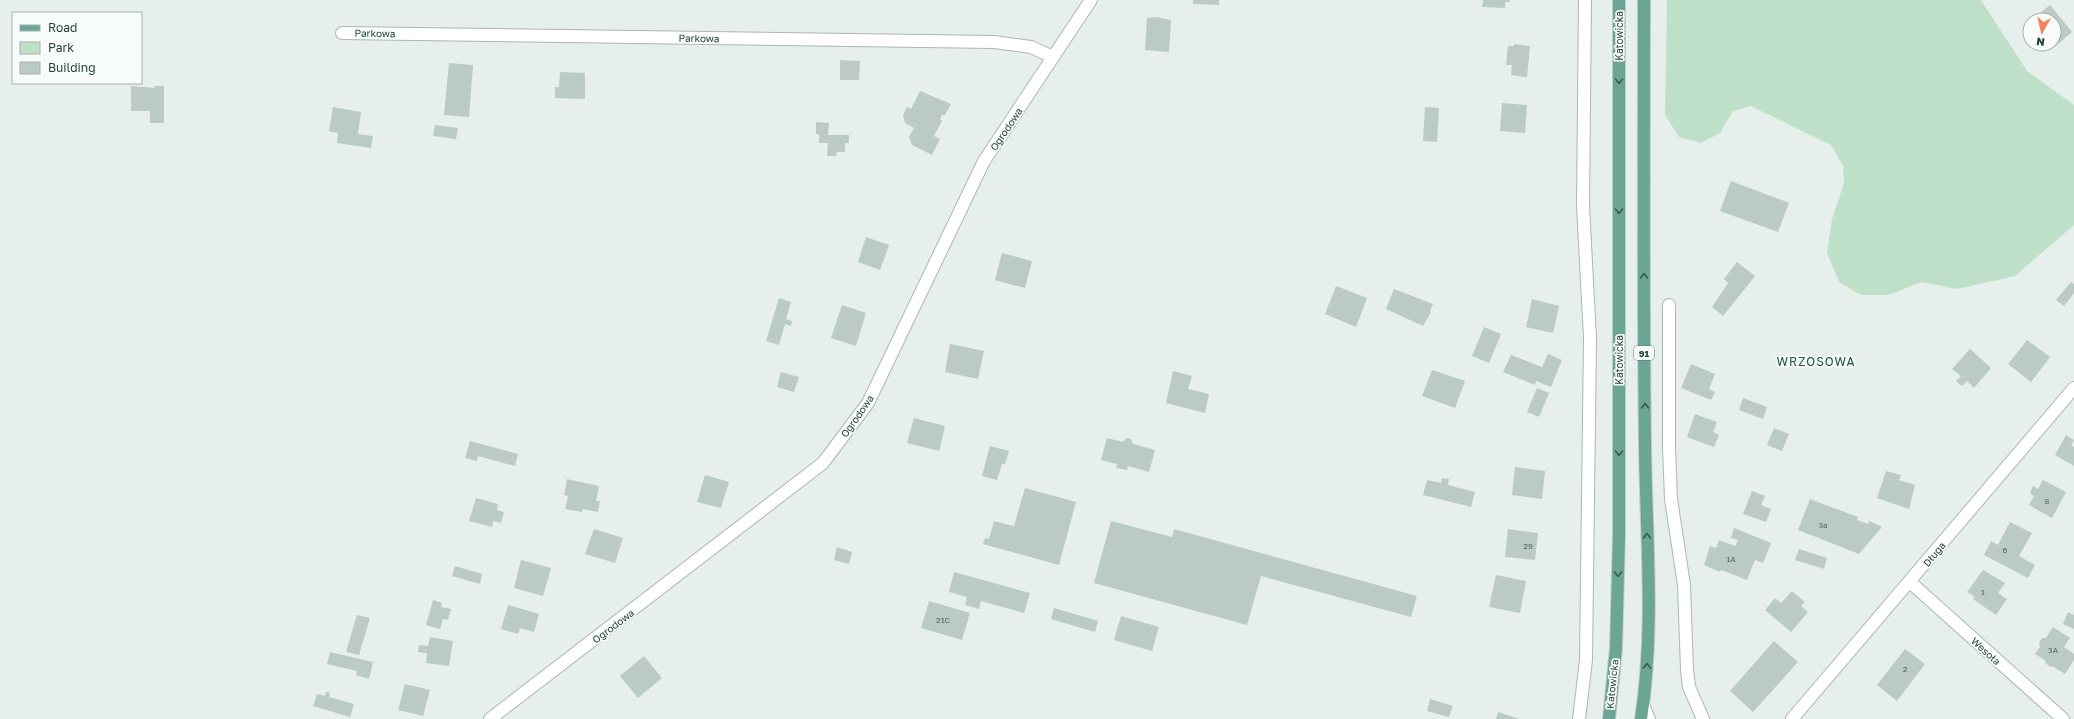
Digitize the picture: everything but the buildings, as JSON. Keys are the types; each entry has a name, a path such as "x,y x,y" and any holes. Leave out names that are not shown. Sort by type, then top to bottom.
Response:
{"main road":[{"name":"Katowicka","path":"1609,719 1616,642 1619,535 1619,0"},
{"name":"91","path":"1641,719 1646,672 1648,589 1644,265 1644,0"}],"street":[{"name":"Ogrodowa","path":"490,719 823,463 868,403 984,161 1091,0"},
{"path":"1579,719 1586,660 1590,338 1583,206 1585,0"},
{"name":"Parkowa","path":"342,33 994,42 1031,48 1053,58"},
{"path":"1668,305 1669,447 1671,498 1684,586 1686,670 1689,687 1703,719"},
{"name":"Długa","path":"1792,719 2074,388"},
{"name":"Wesoła","path":"1910,582 2063,719"},
{"path":"1611,704 1614,719"},
{"path":"1643,705 1649,719"}],"green space":[{"path":"1667,0 1981,0 2027,71 2074,105 2074,225 2015,276 1957,289 1922,282 1888,295 1861,295 1839,282 1827,253 1832,219 1844,183 1843,166 1831,145 1751,106 1733,111 1720,133 1701,143 1679,137 1665,115"}],"district":[{"name":"WRZOSOWA","path":"1816,361"}]}
